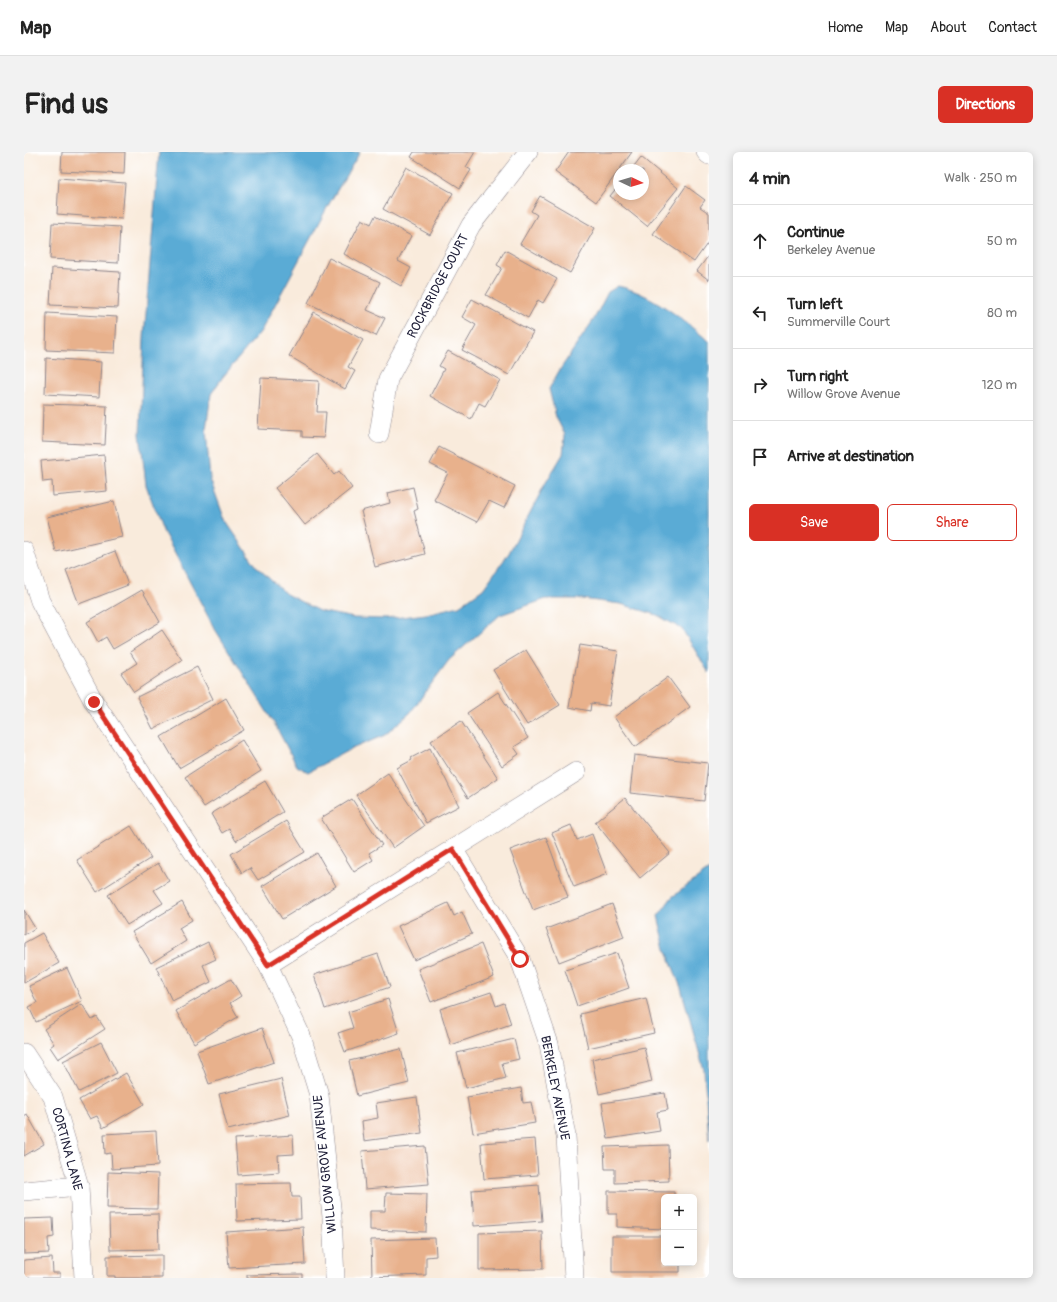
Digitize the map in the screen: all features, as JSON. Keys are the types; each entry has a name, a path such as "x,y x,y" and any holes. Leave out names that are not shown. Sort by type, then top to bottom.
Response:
{"street":[{"name":"ROCKBRIDGE COURT","path":"379,434 388,379 471,225 528,152"},
{"path":"706,152 709,155"},
{"name":"WILLOW GROVE AVENUE","path":"24,551 40,601 94,702 268,965 301,1036 319,1095 332,1217 335,1278"},
{"path":"268,965 576,772"},
{"name":"BERKELEY AVENUE","path":"453,849 520,959 549,1044 566,1136 574,1278"},
{"name":"CORTINA LANE","path":"24,1053 53,1096 79,1186 84,1278"},
{"path":"24,1191 79,1186"}],"water":[{"path":"159,152 360,152 329,204 261,331 222,378 211,394 206,429 210,479 225,520 257,567 286,594 319,611 354,618 386,619 426,614 459,606 483,589 509,553 545,484 563,454 565,435 556,417 549,389 559,371 594,319 608,292 618,286 643,295 666,308 709,341 709,673 682,629 657,615 621,604 582,599 546,599 500,615 449,660 410,713 385,735 349,750 308,772 297,766 274,723 213,626 163,531 146,485 140,434 144,338"},
{"path":"709,870 709,1140 704,1070 681,988 666,949 658,916 672,897"}],"building":[{"path":"62,152 125,152 124,174 61,171"},
{"path":"414,152 475,152 466,167 471,170 460,188 411,157"},
{"path":"569,152 632,152 623,164 613,164 613,178 596,202 555,172"},
{"path":"641,157 678,188 647,226 615,200 649,200 649,164 636,164"},
{"path":"406,167 453,193 430,235 383,209"},
{"path":"59,178 125,183 122,219 57,214"},
{"path":"686,186 705,200 700,207 709,213 709,241 694,262 653,234"},
{"path":"540,196 595,228 570,273 520,244 537,215 531,211"},
{"path":"375,216 411,236 398,261 411,268 401,286 344,254 362,219 371,224"},
{"path":"52,223 120,227 118,263 50,259"},
{"path":"505,250 557,279 543,303 538,300 528,318 486,295 502,268 497,265"},
{"path":"709,255 709,280 697,271"},
{"path":"329,258 380,282 367,310 385,318 376,336 308,303"},
{"path":"52,268 120,272 118,308 50,305"},
{"path":"472,299 533,332 509,375 462,350 476,325 462,317"},
{"path":"314,312 363,340 348,367 355,371 345,389 289,356"},
{"path":"47,313 117,317 115,353 46,350"},
{"path":"448,351 500,380 485,406 479,403 471,419 430,396 444,369 439,366"},
{"path":"46,358 101,362 99,397 45,394"},
{"path":"261,378 319,381 317,412 326,412 324,438 302,437 302,431 258,429"},
{"path":"43,404 107,406 105,445 42,442"},
{"path":"439,447 515,486 504,508 489,501 477,522 434,500 448,473 430,464"},
{"path":"317,454 334,475 339,471 352,488 305,525 275,488"},
{"path":"104,455 107,491 53,496 52,481 43,482 41,461"},
{"path":"413,487 418,509 414,511 425,554 375,567 361,511 390,503 388,493"},
{"path":"114,501 122,537 56,552 47,517"},
{"path":"115,551 128,585 79,604 66,570"},
{"path":"142,590 160,622 113,649 106,637 98,642 87,622"},
{"path":"162,630 182,660 134,692 121,673 137,663 130,652"},
{"path":"580,645 618,651 609,706 591,703 590,711 569,707"},
{"path":"526,650 560,705 527,725 493,670"},
{"path":"197,667 213,699 153,729 137,697"},
{"path":"668,677 690,707 635,747 614,717"},
{"path":"498,692 528,738 514,747 519,754 502,766 467,713"},
{"path":"226,698 244,730 179,768 161,737"},
{"path":"461,721 498,778 468,798 431,741"},
{"path":"242,740 261,771 204,807 185,777"},
{"path":"430,748 459,806 426,823 397,768 412,760 411,758"},
{"path":"634,755 708,763 704,801 630,793"},
{"path":"388,773 424,826 393,848 356,795"},
{"path":"265,781 283,812 236,841 229,829 222,833 211,814"},
{"path":"625,798 670,853 640,878 595,822"},
{"path":"352,799 382,845 369,853 373,860 354,872 321,818"},
{"path":"286,821 305,852 258,880 250,868 242,873 231,854"},
{"path":"571,825 577,840 592,834 607,874 574,887 552,833"},
{"path":"131,826 151,858 97,892 77,860"},
{"path":"546,837 568,897 533,910 510,850"},
{"path":"317,853 336,886 282,919 262,886"},
{"path":"158,863 169,881 154,890 163,903 127,925 108,895"},
{"path":"182,902 192,920 179,928 186,941 151,963 132,932"},
{"path":"448,903 454,916 462,912 472,934 414,960 398,926"},
{"path":"612,904 624,937 559,962 546,929"},
{"path":"24,910 35,928 24,935"},
{"path":"42,933 59,963 24,983 24,943"},
{"path":"208,942 216,959 203,965 211,982 172,1001 156,967"},
{"path":"481,944 494,977 431,1002 418,969"},
{"path":"617,953 629,988 577,1006 565,970"},
{"path":"378,954 390,987 325,1009 314,975"},
{"path":"67,968 82,1001 36,1022 29,1007 37,1003 29,986"},
{"path":"231,979 241,996 230,1003 238,1017 194,1043 176,1011"},
{"path":"491,992 496,1006 504,1003 511,1024 451,1045 440,1009"},
{"path":"646,998 654,1033 588,1048 580,1014"},
{"path":"388,999 399,1033 345,1052 338,1033 353,1028 348,1012"},
{"path":"82,1004 92,1020 97,1017 105,1029 58,1059 50,1047 54,1044 44,1029"},
{"path":"262,1028 274,1062 209,1084 197,1051"},
{"path":"514,1039 519,1059 502,1063 506,1078 466,1088 457,1053"},
{"path":"101,1042 117,1073 79,1092 63,1061"},
{"path":"644,1047 652,1082 599,1094 592,1059"},
{"path":"401,1049 409,1083 357,1096 349,1061"},
{"path":"126,1073 144,1104 103,1128 97,1116 90,1119 79,1100"},
{"path":"281,1079 290,1115 228,1130 219,1094"},
{"path":"521,1088 523,1103 531,1102 535,1123 473,1133 467,1097"},
{"path":"665,1093 668,1110 657,1112 660,1131 608,1139 602,1103"},
{"path":"417,1097 422,1133 364,1141 362,1121 378,1118 376,1103"},
{"path":"27,1114 44,1144 24,1156 24,1116"},
{"path":"156,1131 158,1166 112,1169 111,1153 105,1154 104,1134"},
{"path":"293,1135 294,1154 278,1155 279,1172 238,1175 235,1139"},
{"path":"535,1139 538,1175 484,1179 481,1143"},
{"path":"668,1145 669,1181 615,1183 615,1169 605,1169 604,1147"},
{"path":"425,1146 429,1184 365,1189 362,1151"},
{"path":"108,1172 158,1174 157,1209 107,1208"},
{"path":"291,1183 292,1197 300,1197 301,1219 237,1221 236,1184"},
{"path":"539,1185 542,1221 474,1226 472,1190"},
{"path":"608,1191 674,1192 674,1194 661,1194 661,1229 617,1227 617,1214 608,1214"},
{"path":"386,1193 427,1194 426,1232 370,1230 370,1211 385,1211"},
{"path":"158,1214 159,1249 110,1250 109,1215"},
{"path":"53,1218 54,1237 48,1238 49,1253 24,1254 24,1219"},
{"path":"303,1227 305,1264 229,1268 226,1232"},
{"path":"542,1231 543,1269 479,1270 479,1233"},
{"path":"612,1236 661,1236 661,1266 680,1266 680,1272 612,1272"},
{"path":"435,1238 436,1256 426,1257 426,1275 372,1277 371,1240"},
{"path":"162,1255 162,1278 115,1278 115,1276 107,1276 107,1256"},
{"path":"52,1258 53,1273 60,1273 60,1278 24,1278 24,1260"},
{"path":"302,1274 302,1278 247,1278 247,1275"}],"route":[{"path":"94,702 268,965 453,849 520,959"}]}
